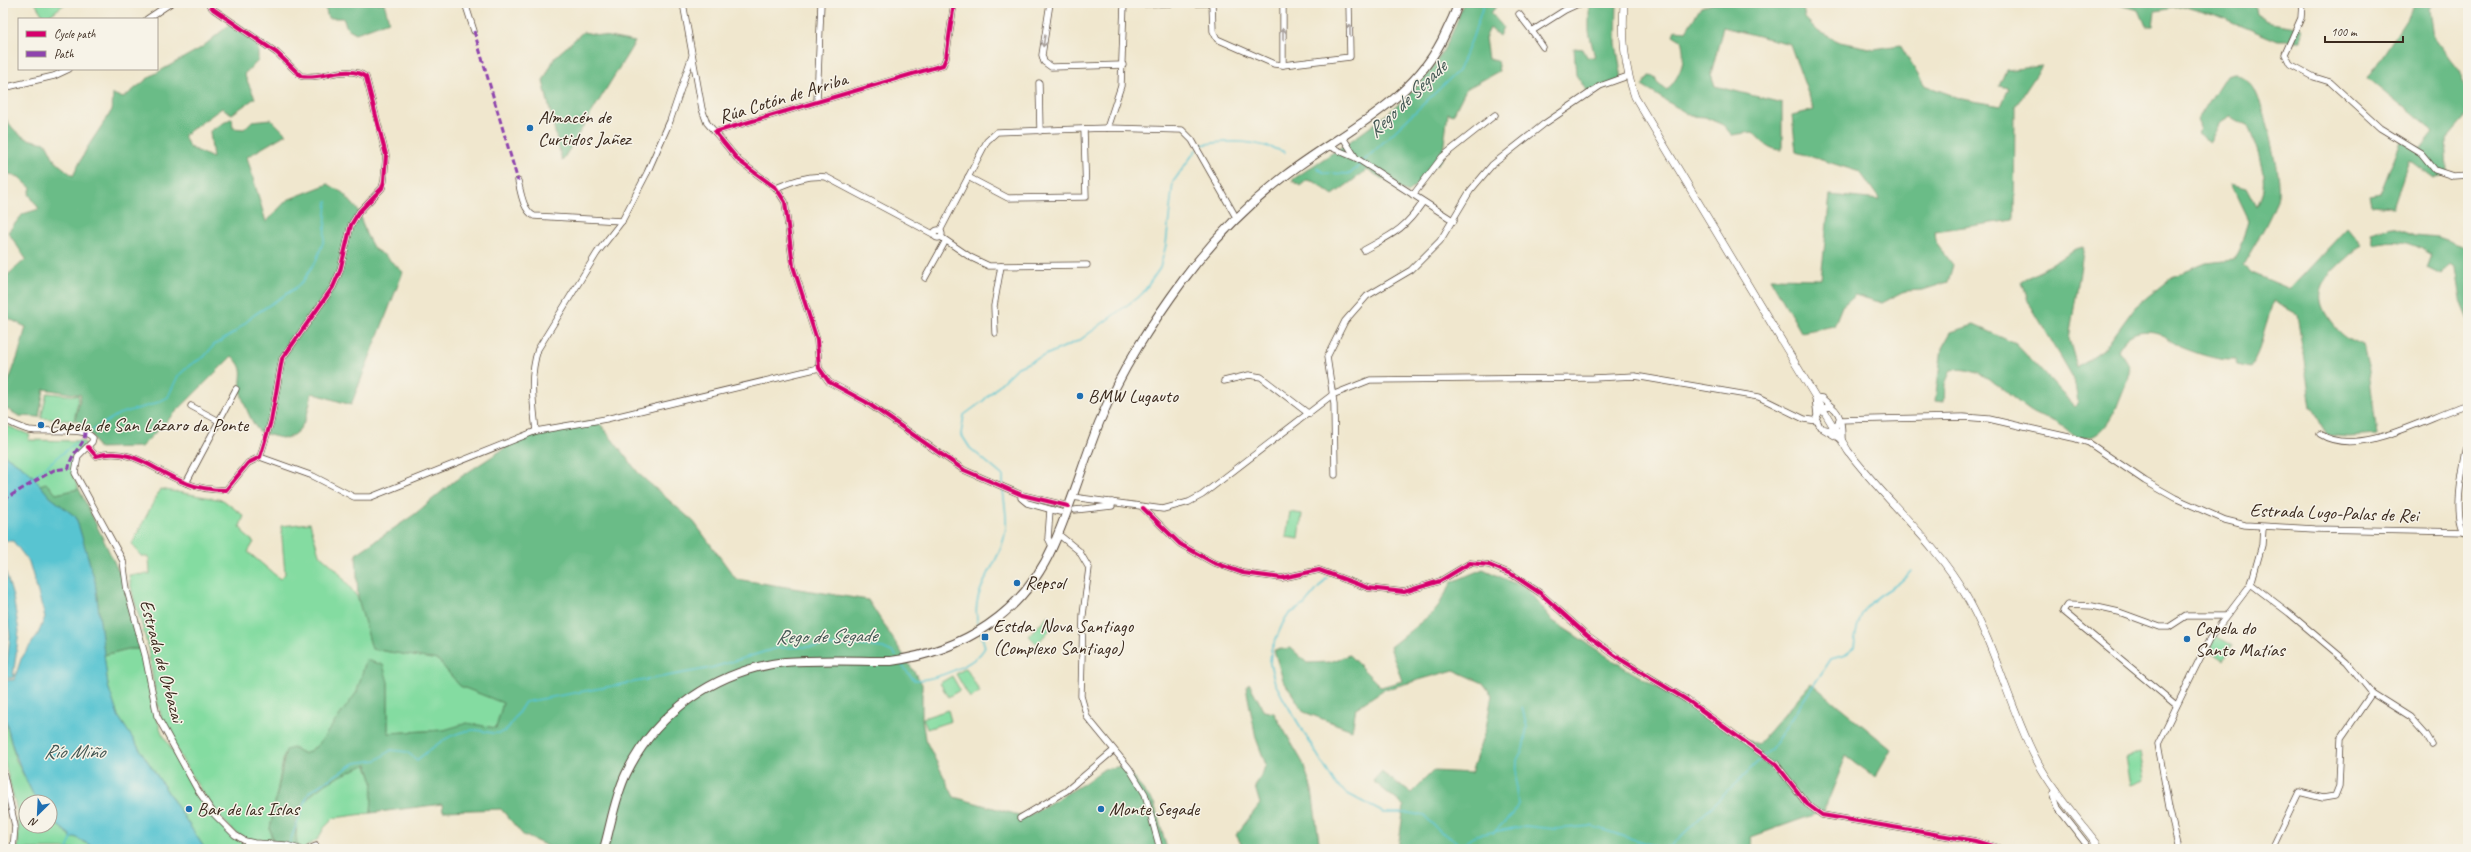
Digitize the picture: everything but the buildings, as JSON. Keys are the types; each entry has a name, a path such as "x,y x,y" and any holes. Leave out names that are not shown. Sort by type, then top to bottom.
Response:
{"highway":[{"path":"604,849 616,800 626,774 652,733 687,700 730,676 756,668 785,662 891,661 908,659 957,645 996,620 1029,585 1053,548 1071,508 1072,497 1100,422 1139,344 1189,272 1237,219 1284,176 1403,92 1422,72 1440,47 1458,3"}],"main road":[{"path":"1624,3 1622,37 1628,76 1635,97 1834,428 1868,477 1931,548 1965,592 1996,657 2017,718 2035,757 2056,790 2101,849"}],"street":[{"path":"148,18 171,3"},
{"path":"208,3 213,9 277,53 301,76 325,76 353,71 366,77 386,155 382,188 359,212 351,225 340,271 333,287 282,359 271,421 260,457"},
{"path":"465,3 474,31"},
{"path":"683,3 692,56 707,123 715,132"},
{"path":"817,101 821,3"},
{"name":"Rúa Cotón de Arriba","path":"819,368 817,340 793,266 784,202 776,188 740,161 715,132 943,65 946,58 954,3"},
{"path":"1050,3 1042,56 1044,62 1051,67 1124,66"},
{"path":"1107,128 1121,86 1124,66 1124,4 1212,3 1213,31 1217,39 1274,64 1283,65 1350,57 1349,3"},
{"path":"1283,3 1283,65"},
{"path":"1532,31 1565,10 1578,4 1601,3"},
{"path":"2302,3 2301,18 2285,54 2290,64 2314,77 2330,82 2380,128 2421,153 2435,170 2453,176 2468,175"},
{"path":"1519,14 1543,47"},
{"path":"536,430 531,386 534,362 538,349 597,252 622,221 647,174 670,121 692,56"},
{"path":"3,88 54,76 67,70"},
{"path":"1335,475 1332,395 1327,357 1345,321 1367,296 1411,270 1440,241 1454,221 1470,191 1492,165 1512,148 1600,86 1628,76"},
{"path":"1039,83 1040,131"},
{"path":"1413,195 1442,157 1495,115"},
{"path":"1087,265 989,266 945,242 941,237 940,231 968,176 987,141 997,132 1107,128 1182,130 1190,137 1237,219"},
{"path":"968,176 1008,198 1086,197 1084,129"},
{"path":"1342,136 1356,158"},
{"path":"1328,146 1356,158 1454,221"},
{"path":"776,188 798,179 816,176 826,177 933,234 936,238 941,237"},
{"path":"518,181 525,206 529,213 534,216 622,221"},
{"path":"1364,250 1400,231 1411,221 1424,202"},
{"path":"933,234 935,231 940,231"},
{"path":"925,278 945,242"},
{"path":"995,332 994,306 1001,266"},
{"path":"3,420 28,430 86,432 93,438 88,447 96,456 117,453 137,458 186,483 217,490 226,490 248,463 260,457 313,476 354,497 371,497 536,430 606,419 819,368 829,382 866,402 964,470 1022,494 1071,508 1112,506 1112,502"},
{"path":"1224,381 1249,375 1261,377 1309,414"},
{"path":"1072,497 1143,508 1163,509 1189,502 1202,495 1332,395 1370,380 1593,378 1635,376 1758,397 1804,420 1817,418"},
{"path":"186,483 236,389"},
{"path":"1815,397 1822,398 1838,412 1839,420 1842,425 1842,440 1824,429 1817,418 1815,397"},
{"path":"2320,434 2327,439 2343,442 2360,442 2380,438 2468,404"},
{"path":"191,406 219,421"},
{"path":"1817,418 1822,408 1832,407"},
{"name":"Estrada Lugo-Palas de Rei","path":"1839,420 1963,417 1989,419 2073,438 2095,447 2145,481 2175,498 2225,520 2263,527 2465,532"},
{"path":"1824,429 1834,428 1839,420"},
{"path":"2468,440 2461,487 2459,521 2468,538"},
{"name":"Estrada de Orbazai","path":"88,447 78,456 75,473 123,561 127,590 140,636 158,716 183,765 214,814 235,835 245,841 254,843 273,843 298,848"},
{"path":"1022,494 1021,498 1026,503 1060,512"},
{"path":"1143,508 1180,544 1212,562 1243,573 1282,578 1319,570 1368,588 1404,592 1440,581 1470,563 1489,565 1513,575 1540,593 1587,635 1620,659 1687,700 1741,737 1776,764 1807,804 1822,815 1975,841 2002,849"},
{"path":"1050,510 1048,538 1053,548"},
{"path":"2180,849 2169,808 2158,744 2210,638 2225,616 2251,584 2262,545 2263,527"},
{"path":"1058,534 1079,551 1089,568 1083,615 1081,696 1087,717 1113,751 1129,768 1145,794 1160,849"},
{"path":"2251,584 2289,613 2342,658 2372,692 2410,717 2426,735 2432,745"},
{"path":"2176,705 2063,611 2067,605 2092,606 2118,612 2160,627 2169,627 2186,616 2225,616"},
{"path":"2272,849 2299,792 2323,798 2335,796 2338,786 2341,738 2372,692"},
{"path":"1020,818 1066,791 1113,751"},
{"path":"3,771 15,826 13,849"},
{"path":"2056,790 2052,793 2058,808 2090,849"},
{"path":"309,849 316,846 317,849"}],"green space":[{"path":"35,3 66,3 46,18 44,18"},
{"path":"324,3 384,3 389,21 356,33 347,28 343,18 328,18"},
{"path":"1463,3 1499,3 1491,13 1503,27 1499,36 1490,28 1485,38 1488,59 1497,61 1499,71 1466,89 1453,115 1448,113 1442,159 1408,193 1367,170 1333,195 1315,182 1307,180 1300,186 1292,180 1372,126 1396,107 1417,86 1436,62 1451,35"},
{"path":"1589,3 1617,3 1616,43 1622,79 1590,95 1576,75 1574,48 1583,49 1587,57 1595,58 1589,32"},
{"path":"1716,3 1802,3 1805,18 1819,32 1840,42 1874,49 1900,45 1924,85 1962,99 2001,106 2009,88 1999,86 2006,70 2042,66 2015,107 2014,220 1935,231 1936,242 1953,265 1948,282 1923,290 1905,291 1882,303 1855,295 1842,306 1834,326 1801,332 1770,278 1821,279 1830,195 1880,200 1860,172 1796,152 1792,115 1814,110 1790,44 1723,27 1711,74 1715,86 1782,103 1782,150 1769,147 1753,132 1732,135 1723,125 1705,117 1691,116 1642,86 1649,76 1655,77 1658,84 1667,90 1676,79 1682,67 1683,61 1683,47 1681,40 1673,35 1675,30 1686,31 1701,7"},
{"path":"2112,3 2254,3 2256,14 2271,23 2302,28 2301,41 2278,41 2213,14 2187,6 2155,11 2153,26 2146,26 2139,10"},
{"path":"2417,3 2433,3 2430,8 2434,38 2459,70 2468,94 2468,117 2467,115 2446,139 2448,171 2433,178 2409,160 2393,207 2371,205 2369,196 2380,194 2401,141 2421,148 2434,132 2368,78"},
{"path":"237,23 258,42 258,61 244,74 255,98 232,114 222,108 184,135 189,147 213,158 210,131 232,118 233,128 244,129 252,121 271,119 286,134 247,157 266,222 287,200 328,184 343,193 358,210 366,234 374,249 384,255 403,272 351,405 312,393 305,420 298,431 293,435 286,439 259,431 254,424 242,396 241,369 237,361 232,356 141,447 98,448 90,432 75,420 81,395 44,389 39,417 19,416 3,407 7,386 18,356 26,327 3,316 3,279 26,259 8,232 23,214 39,209 29,194 31,188 19,177 3,172 3,115 20,135 31,140 46,143 55,161 73,176 87,148 112,110 113,94 123,98 151,76 201,48 228,26"},
{"path":"583,32 635,42 562,161 543,81 555,57"},
{"path":"2234,73 2253,87 2262,107 2274,156 2278,185 2278,194 2273,211 2243,265 2252,273 2290,289 2347,228 2361,245 2334,269 2327,278 2322,287 2321,297 2323,308 2337,329 2348,339 2363,346 2369,371 2377,435 2349,437 2326,435 2313,407 2311,407 2297,314 2273,301 2258,353 2251,368 2237,365 2235,360 2212,358 2173,344 2158,333 2145,331 2129,336 2121,344 2118,350 2124,358 2129,371 2128,380 2119,402 2109,421 2102,429 2095,435 2086,438 2076,436 2055,422 2033,412 1993,382 1974,372 1951,370 1945,384 1944,402 1935,401 1942,348 1951,332 1974,325 2016,344 2074,406 2078,402 2074,379 2028,301 2022,282 2075,249 2084,247 2069,339 2077,367 2105,348 2135,307 2172,277 2206,263 2234,260 2242,242 2248,220 2231,184 2247,188 2257,207 2263,186 2262,166 2259,155 2248,125 2230,117 2219,124 2210,142 2197,133 2200,129 2198,119 2226,75"},
{"path":"2392,227 2415,235 2437,237 2468,248 2468,320 2462,306 2456,268 2451,264 2441,275 2427,268 2432,255 2424,250 2404,242 2382,242 2373,244 2370,233"},
{"path":"47,393 79,396 74,421 41,418"},
{"path":"597,420 640,475 694,522 736,579 868,600 922,684 922,718 925,739 954,797 1026,817 1083,784 1104,769 1123,766 1154,803 1167,849 554,849 523,835 501,809 443,811 442,804 371,813 373,782 367,764 321,787 305,801 299,809 296,818 296,839 298,849 275,849 270,829 286,750 293,748 305,754 318,745 357,692 366,660 383,665 388,682 388,733 444,730 467,723 496,728 503,703 460,686 438,660 372,649 358,598 356,554 415,514 453,482 520,438"},
{"path":"3,424 30,435 28,440 82,441 86,444 77,455 73,465 74,476 79,489 56,494 46,483 40,485 28,471 3,454"},
{"path":"46,483 56,494 79,489 118,570 123,576 123,583 142,649 128,649 104,655 95,581 76,517 50,497 40,485"},
{"path":"160,489 223,500 244,516 240,526 245,535 254,542 248,552 280,579 285,574 281,526 310,523 319,554 336,569 358,598 372,649 438,660 460,686 503,703 496,728 466,724 444,730 388,733 388,682 366,660 357,692 318,745 305,754 293,748 284,755 270,829 272,841 253,840 243,837 232,829 220,816 194,780 172,741 160,712 146,640 134,600 129,575 150,574 149,557 141,556 132,544"},
{"path":"1290,512 1302,514 1299,539 1286,537"},
{"path":"1483,569 1527,589 1553,621 1625,668 1757,745 1811,683 1891,749 1875,777 1846,756 1824,811 1751,837 1753,849 1398,849 1404,806 1373,781 1381,772 1411,793 1433,771 1471,773 1486,728 1492,695 1483,683 1454,670 1383,690 1356,708 1352,730 1304,712 1283,680 1274,650 1291,648 1307,663 1330,662 1349,655 1381,687 1402,681 1390,647 1436,610 1452,582"},
{"path":"1048,615 1055,624 1037,644 1029,636"},
{"path":"2214,635 2232,645 2224,661 2206,651"},
{"path":"128,649 142,649 157,719 162,733 204,804 233,837 243,843 275,849 205,849 118,716 108,686 104,655"},
{"path":"966,668 980,692 970,698 956,674"},
{"path":"952,676 960,690 948,697 940,683"},
{"path":"1249,683 1264,711 1274,713 1303,763 1312,790 1320,849 1244,849 1236,835 1260,804 1255,787 1266,765 1256,738 1246,687"},
{"path":"948,710 951,721 927,729 923,718"},
{"path":"3,713 16,760 33,794 18,794 18,815 3,757"},
{"path":"2140,753 2145,780 2131,785 2126,758"},
{"path":"366,764 373,782 371,813 334,818 324,828 318,839 303,849 297,845 297,827 300,813 314,792 338,777"},
{"path":"58,825 70,835 71,839 75,837 97,849 18,849 18,834 58,834"}],"water":[{"name":"Río Miño","path":"3,454 28,471 50,497 76,517 95,581 108,686 118,716 205,849 97,849 75,837 71,839 70,835 58,825 58,794 33,794 17,758 8,728 4,696 5,680 14,680 21,659 38,634 45,617 29,562 13,541 3,541"},
{"path":"3,563 13,597 19,631 13,678 5,678 10,636 3,587"}],"waterway":[{"name":"Rego de Segade","path":"1316,168 1325,173 1350,174 1458,71 1472,39 1484,3"},
{"name":"Rego de Segade","path":"1199,147 1201,145 1213,143 1244,142 1263,145 1285,152"},
{"name":"Rego de Segade","path":"1003,485 1003,476 970,448 961,434 964,415 983,401 1016,368 1080,340 1142,294 1160,268 1166,245 1173,182 1196,150"},
{"path":"93,430 119,414 154,404 168,397 178,376 190,365 204,357 214,345 234,333 254,315 294,289 303,281 316,261 324,240 327,201"},
{"path":"33,477 78,441"},
{"name":"Rego de Segade","path":"979,628 976,614 977,601 986,577 999,553 1006,526 1003,489"},
{"path":"1455,849 1476,835 1525,826 1555,829 1591,826 1661,848 1670,847 1771,749 1831,659 1845,655 1854,648 1859,621 1866,608 1879,596 1901,582 1911,571"},
{"path":"1327,578 1304,605 1289,614 1283,623 1271,650 1270,664 1275,683 1335,784 1348,794 1384,813 1409,813 1425,816 1438,830 1460,844"},
{"name":"Rego de Segade","path":"900,663 914,680 922,680 942,675 964,666 980,654 985,647 981,634"},
{"name":"Rego de Segade","path":"289,844 309,792 355,763 377,760 391,750 407,752 417,760 443,740 465,731 477,730 494,733 502,732 508,728 525,702 711,668 777,648 858,645 883,648 894,653 896,656"},
{"path":"1493,833 1513,814 1518,804 1516,788 1517,760 1523,749 1527,727 1522,707"},
{"path":"67,849 72,838"}],"marked path":[{"path":"474,31 518,181"},
{"path":"3,500 54,470 69,468 72,457 83,441 85,432"}],"cycle path":[{"path":"88,447 96,456 122,454 133,457 191,485 216,490 226,490 248,463 260,457 271,421 282,359 333,287 340,271 351,225 359,212 382,188 384,181 386,155 366,77 359,73 351,72 309,77 301,76 277,53 213,9 208,3"},
{"path":"954,3 946,58 943,65 715,132 739,161 776,188 785,202 793,266 817,340 819,368 829,382 866,402 964,470 1022,495 1068,506"},
{"path":"1143,508 1180,544 1212,562 1243,573 1282,578 1319,570 1368,588 1404,592 1440,581 1470,563 1489,565 1513,575 1540,593 1587,635 1620,659 1687,700 1776,764 1807,804 1822,815 1975,841 2002,849"}],"place":[{"name":"Almacén de Curtidos Jañez","path":"530,128"},
{"name":"BMW Lugauto","path":"1080,396"},
{"name":"Capela de San Lázaro da Ponte","path":"41,425"},
{"name":"Repsol","path":"1017,583"},
{"name":"Estda. Nova Santiago (Complexo Santiago)","path":"985,637"},
{"name":"Capela do Santo Matías","path":"2187,639"},
{"name":"Bar de las Islas","path":"189,809"},
{"name":"Monte Segade","path":"1101,809"}]}
